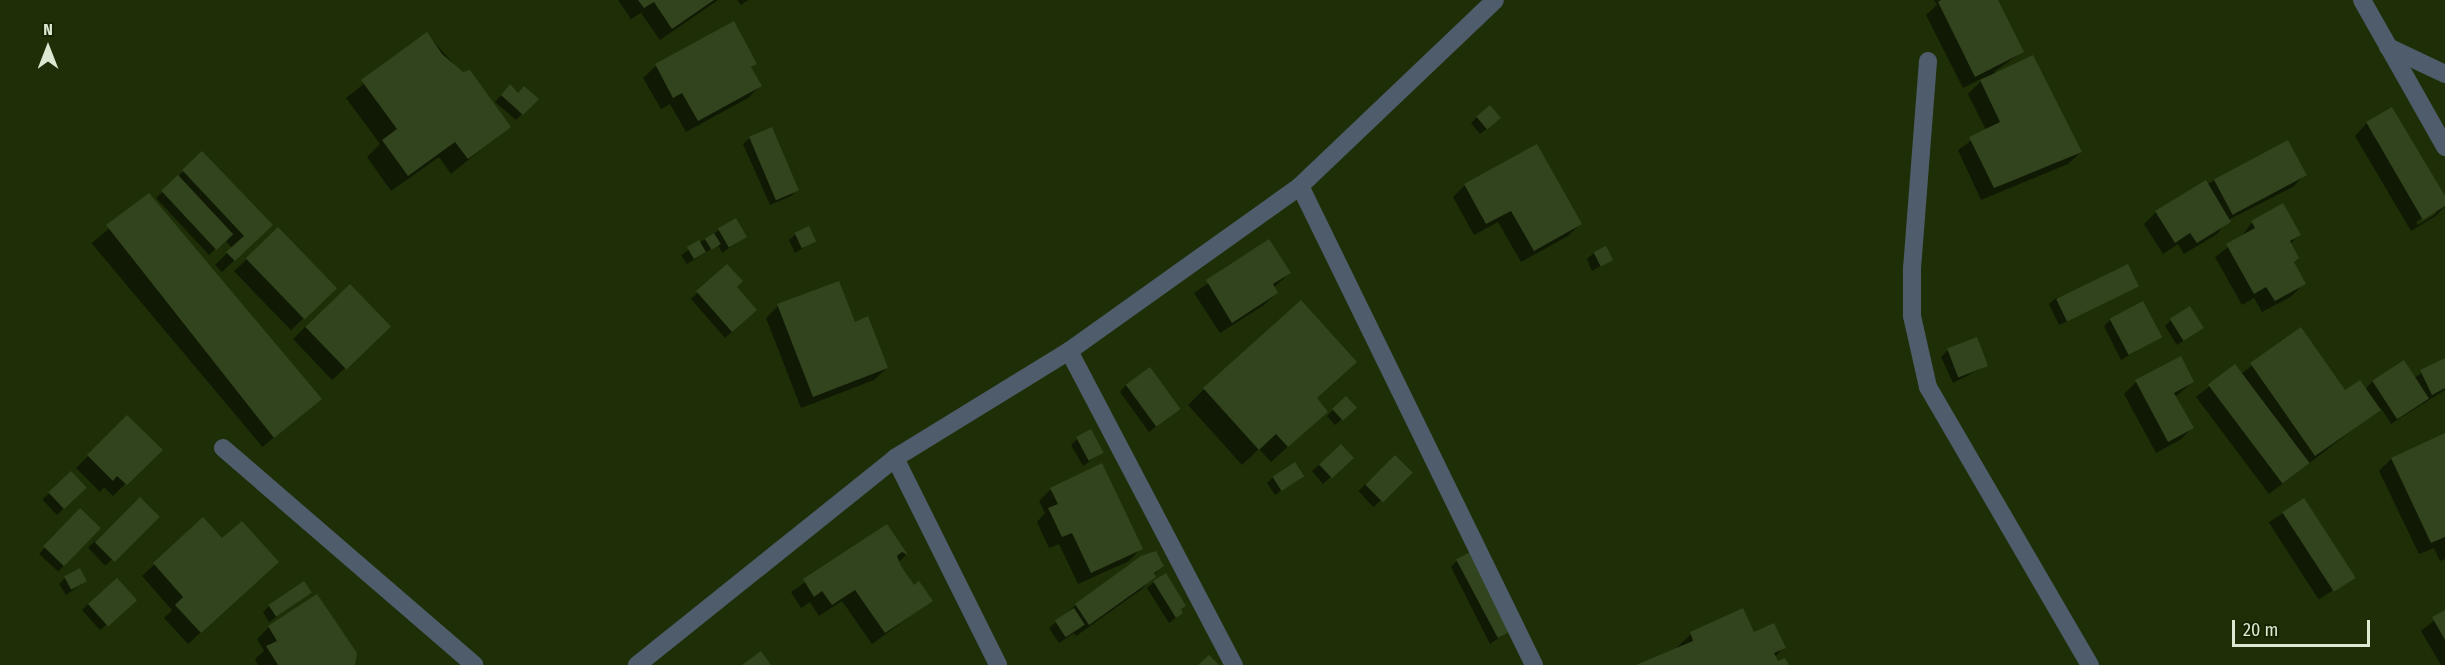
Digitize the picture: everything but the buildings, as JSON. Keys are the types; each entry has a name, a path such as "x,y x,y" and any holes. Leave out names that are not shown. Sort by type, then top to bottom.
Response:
{"street":[{"path":"637,665 895,458 1069,351 1300,186 1495,0"},
{"path":"2362,0 2445,147"},
{"path":"2388,47 2445,74"},
{"path":"1928,61 1912,316 1928,387 2090,665"},
{"path":"1300,186 1534,665"},
{"path":"1069,351 1234,665"},
{"path":"223,448 474,665"},
{"path":"895,458 998,665"}]}
